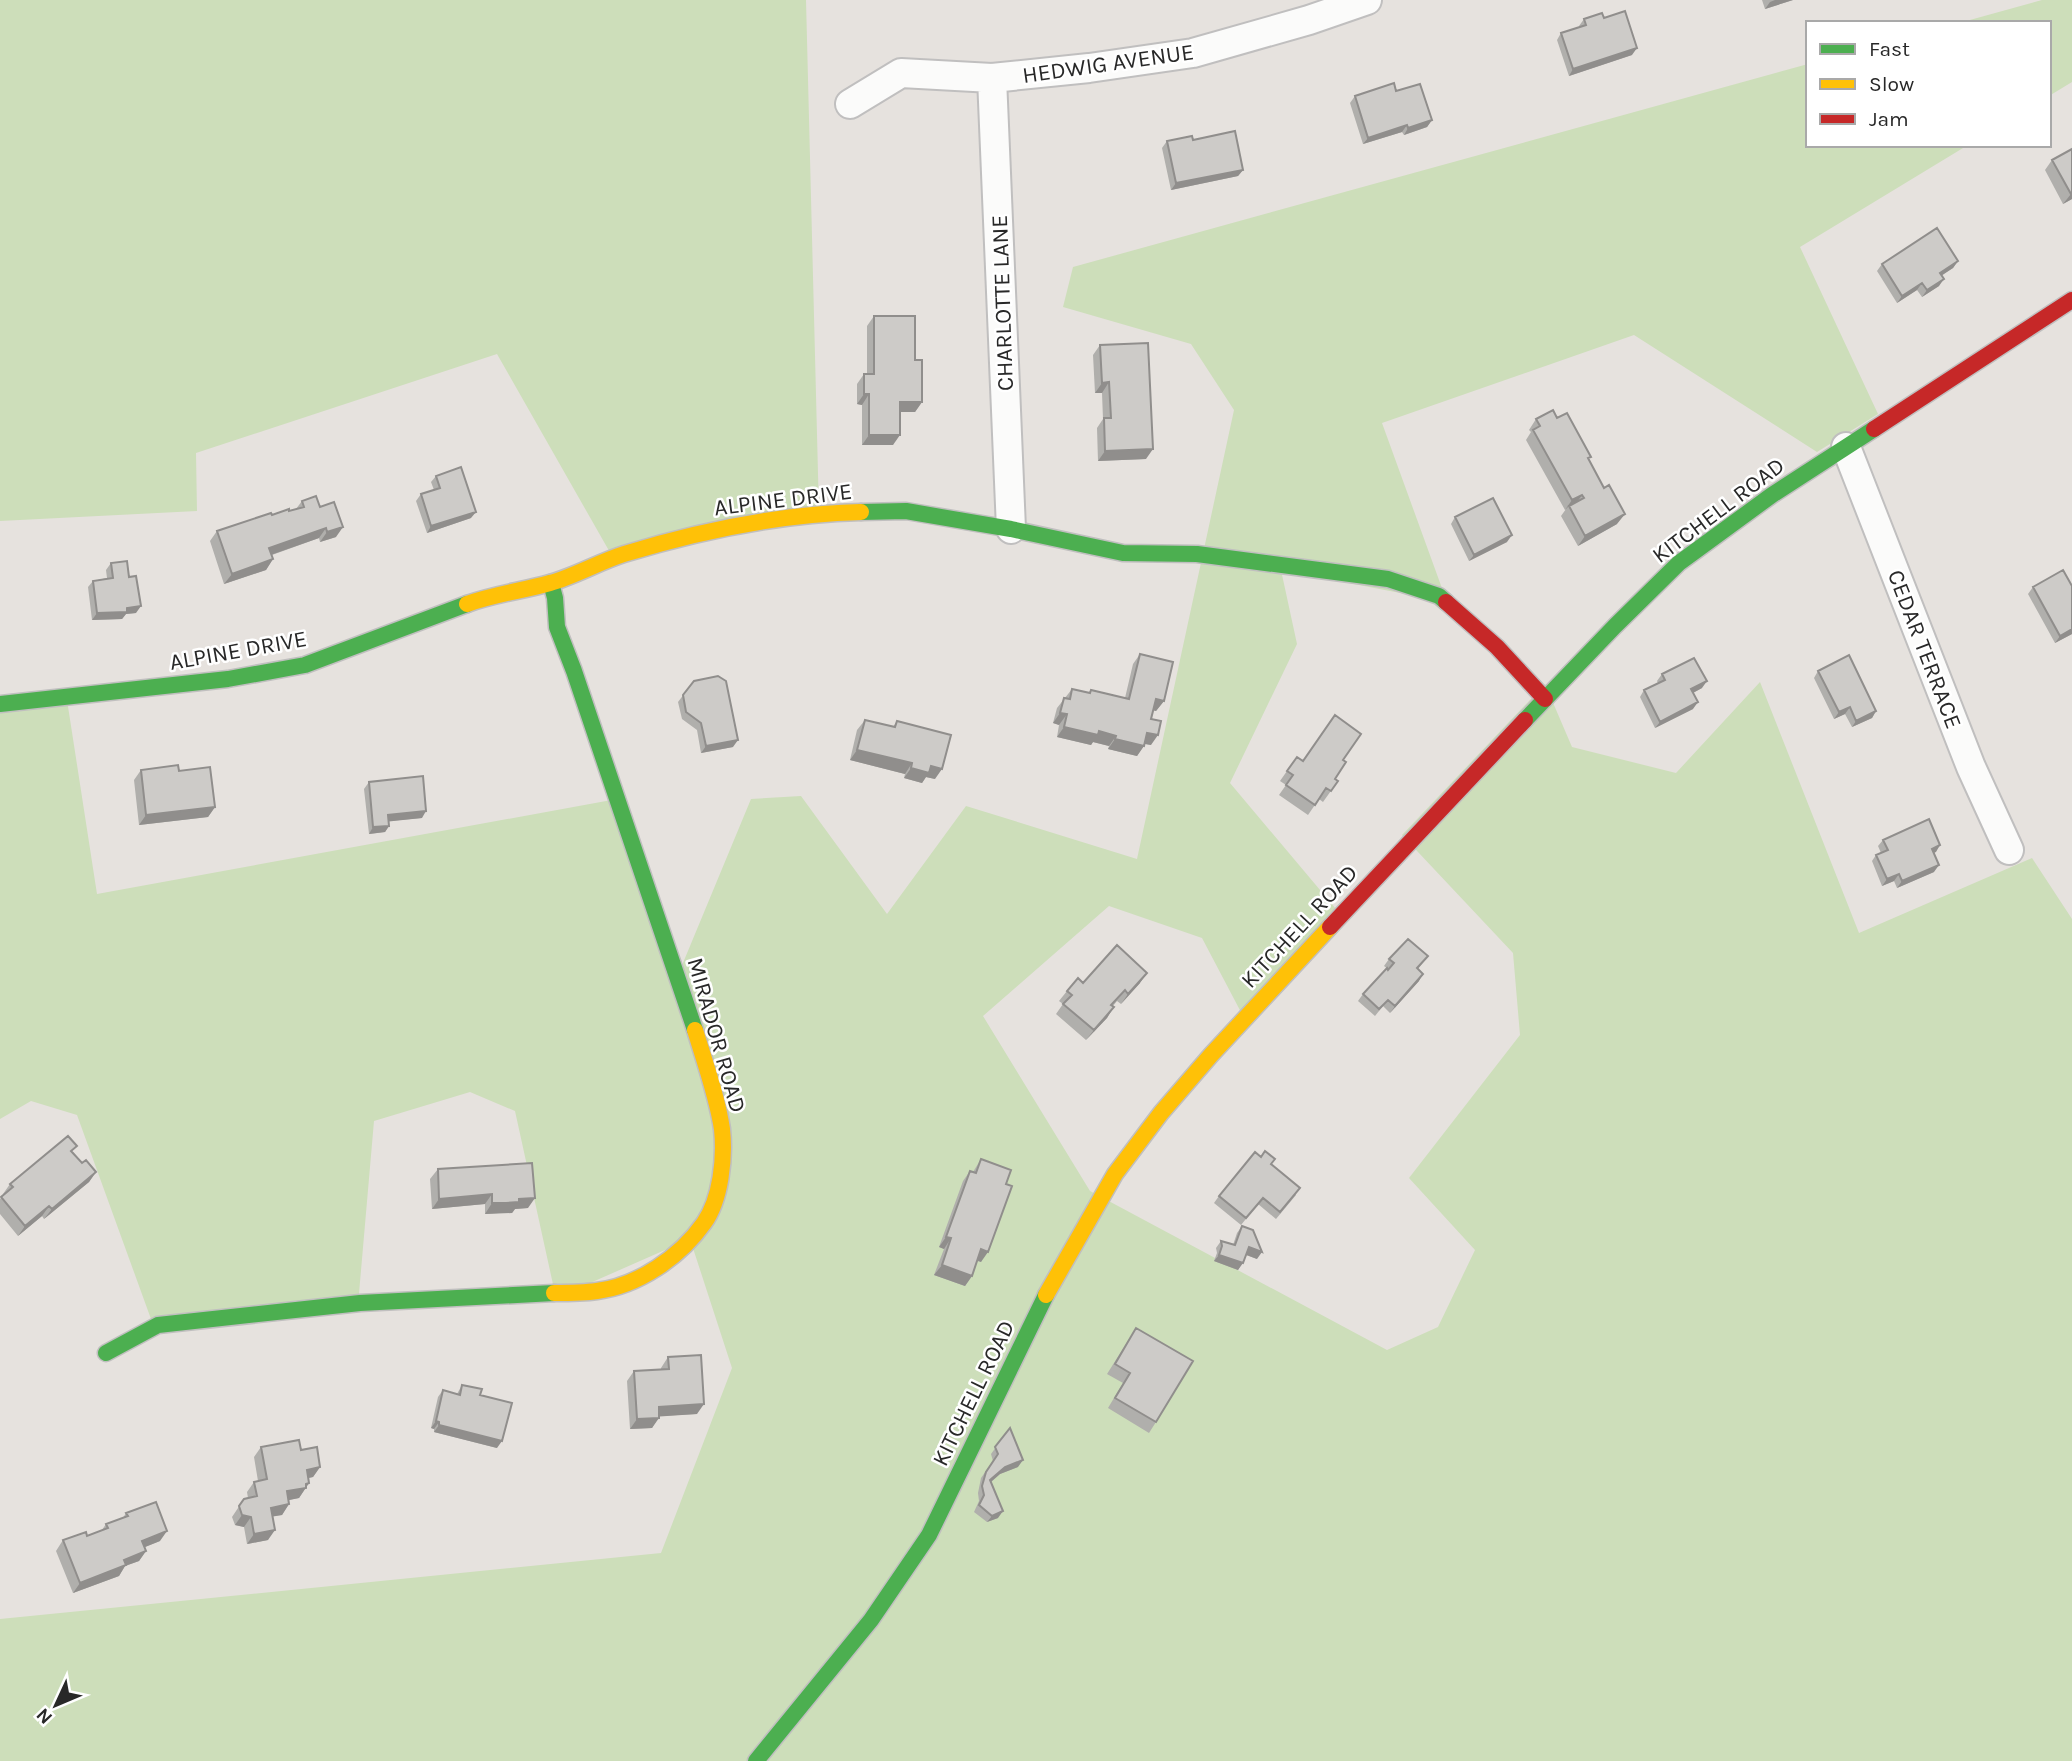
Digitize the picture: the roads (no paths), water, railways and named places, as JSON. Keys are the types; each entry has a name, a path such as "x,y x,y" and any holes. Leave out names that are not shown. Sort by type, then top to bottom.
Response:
{"street":[{"name":"HEDWIG AVENUE","path":"850,104 901,73 992,78 1193,53 1309,20 1367,0"},
{"name":"CHARLOTTE LANE","path":"992,78 1011,529"},
{"name":"KITCHELL ROAD","path":"756,1761 871,1620 929,1535 1057,1273 1115,1174 1161,1113 1210,1055 1545,699 1679,563 1772,495 2072,300"},
{"name":"CEDAR TERRACE","path":"1846,447 1971,767 2009,850"},
{"name":"ALPINE DRIVE","path":"0,704 228,679 305,665 491,595 551,583 622,555 704,532 833,513 906,510 1123,553 1197,554 1388,579 1439,596 1497,647 1545,699"},
{"name":"MIRADOR ROAD","path":"106,1353 158,1325 360,1303 599,1291 630,1282 657,1268 705,1222 721,1173 722,1131 713,1093 666,944 557,627 551,583"}]}
